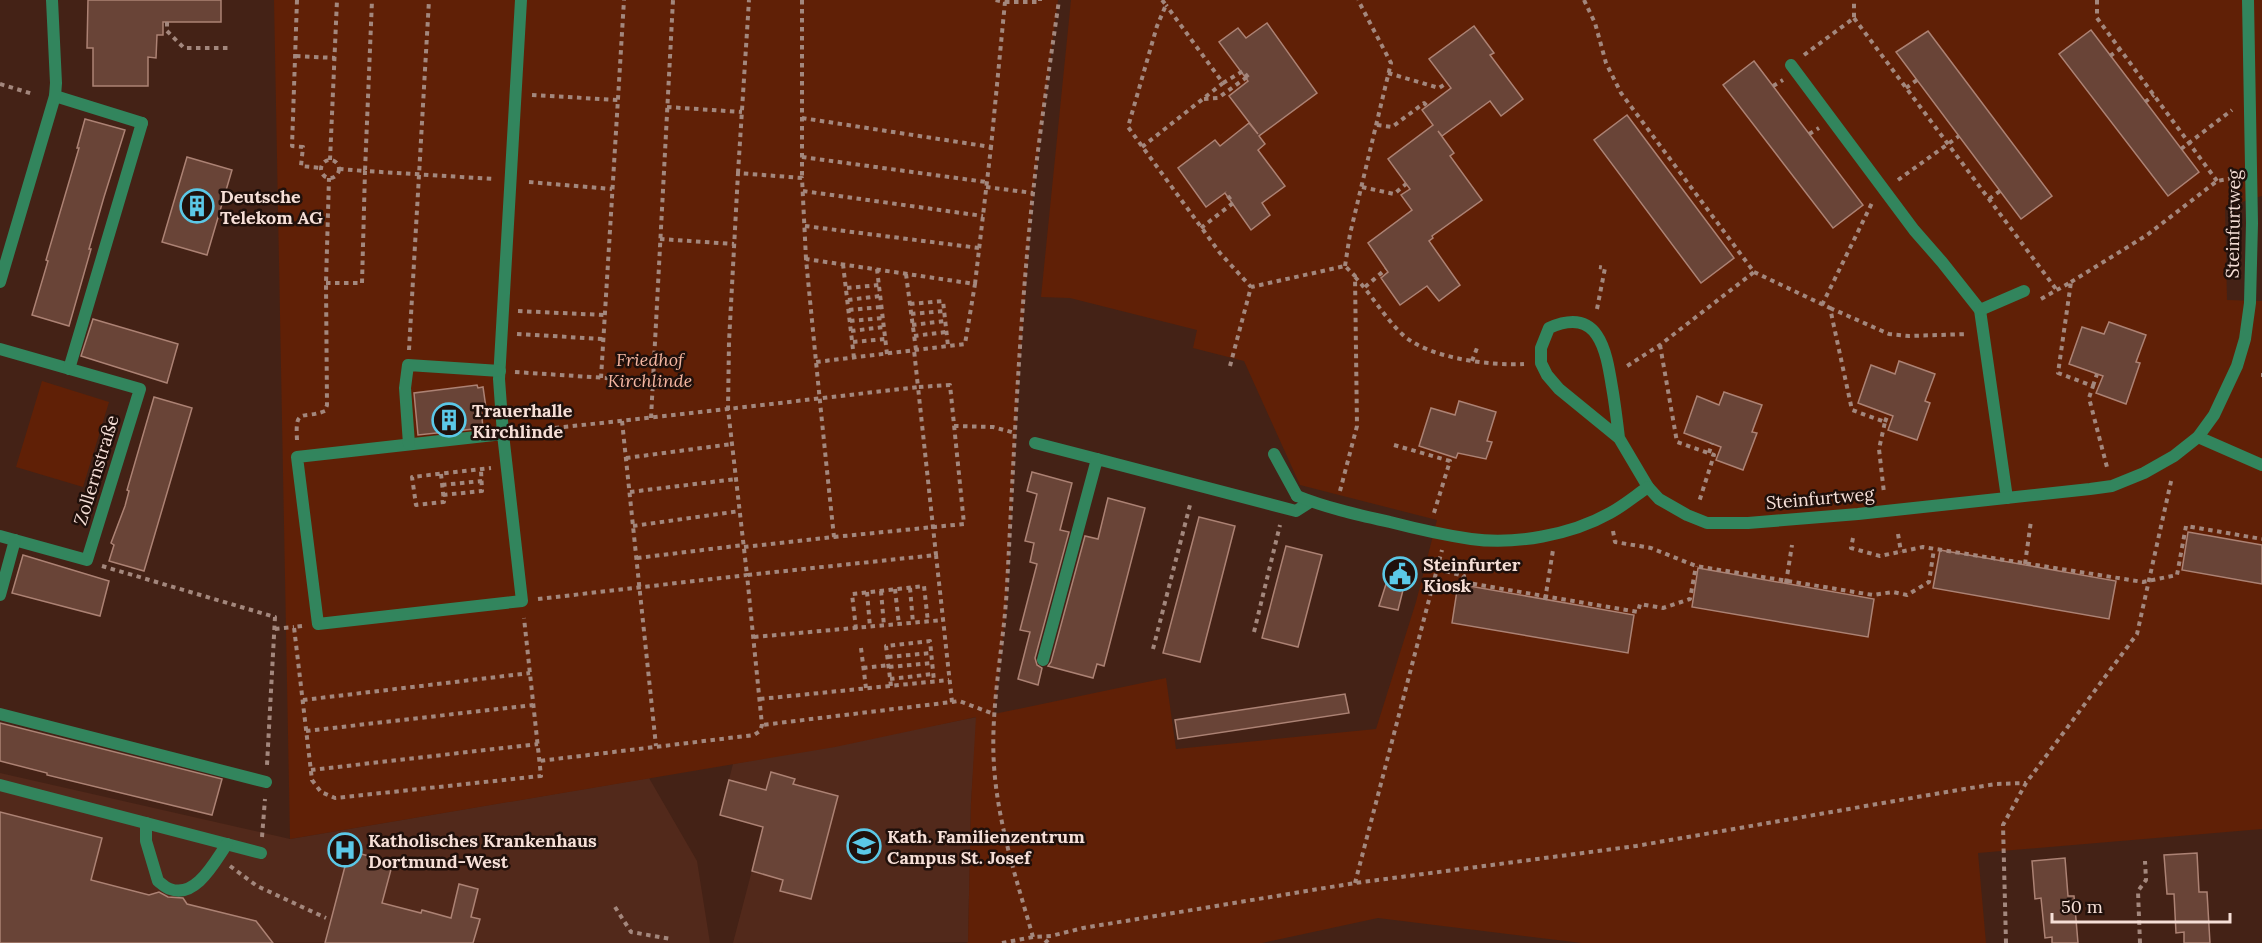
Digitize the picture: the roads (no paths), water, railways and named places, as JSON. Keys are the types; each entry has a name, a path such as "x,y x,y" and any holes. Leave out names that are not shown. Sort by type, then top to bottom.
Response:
{"street":[{"path":"0,282 6,243 55,96 52,0"},
{"path":"503,434 297,457 318,624 522,601 503,434 500,371 521,0"},
{"name":"Steinfurtweg","path":"1619,438 1606,350 1599,337 1589,327 1575,323 1564,322 1549,328 1541,348 1541,363 1547,375 1559,388 1619,438 1648,487 1659,499 1707,523 1748,523 2112,486 2174,456 2198,437 2214,415 2237,366 2245,339 2250,303 2252,176 2248,0"},
{"path":"1791,64 1914,230 1980,310 2007,498"},
{"path":"55,96 142,123 69,369"},
{"path":"1980,310 2024,291"},
{"name":"Zollernstraße","path":"0,349 140,389 87,560 15,540"},
{"path":"409,444 405,388 408,365 500,371"},
{"path":"2198,437 2262,465"},
{"path":"1035,443 1296,511 1310,502"},
{"path":"1274,454 1297,496 1310,502 1473,540 1510,540 1550,535 1581,526 1609,514 1648,487"},
{"path":"1042,660 1097,459"},
{"path":"0,536 15,540 0,595"},
{"path":"0,714 266,782"},
{"path":"0,785 261,853"},
{"path":"146,823 146,841 158,881 171,890 188,890 205,876 227,844"}],"place":[{"name":"Deutsche Telekom AG","path":"197,206"},
{"name":"Trauerhalle Kirchlinde","path":"449,420"},
{"name":"Steinfurter Kiosk","path":"1400,574"},
{"name":"Kath. Familienzentrum Campus St. Josef","path":"864,846"},
{"name":"Katholisches Krankenhaus Dortmund-West","path":"345,850"}],"park label":[{"name":"Friedhof Kirchlinde","path":"650,370"}]}
